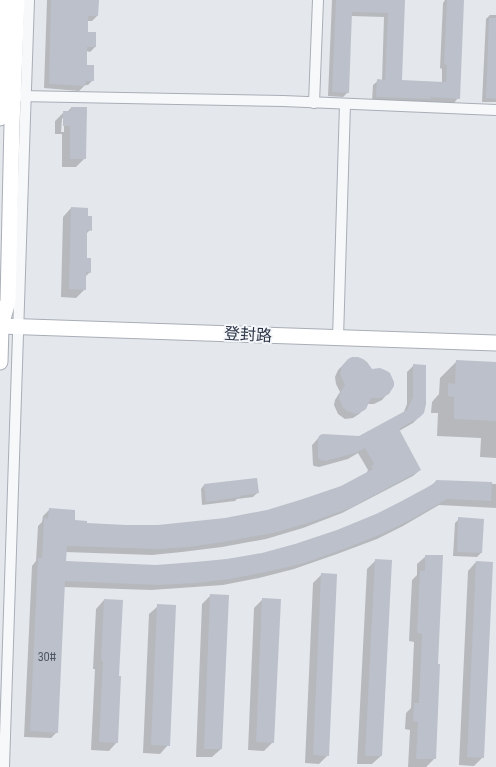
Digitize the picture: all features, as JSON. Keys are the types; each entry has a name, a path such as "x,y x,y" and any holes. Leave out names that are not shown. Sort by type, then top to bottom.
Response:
{"main road":[{"path":"0,118 5,0"},
{"path":"0,362 0,324 8,301 19,96 16,0"},
{"name":"登封路","path":"0,324 496,343"}],"street":[{"path":"4,767 18,326 19,96 29,0"},
{"path":"314,103 318,0"},
{"path":"19,96 314,103 496,110"},
{"path":"338,338 345,104"}],"building":[{"path":"51,0 99,0 98,16 88,16 88,32 96,32 96,47 87,47 87,65 94,65 94,81 86,81 85,86 49,84"},
{"path":"336,0 405,0 402,80 446,82 447,65 444,64 447,0 464,0 460,99 376,97 377,79 385,80 388,13 352,12 349,93 332,92"},
{"path":"489,18 496,18 496,99 486,98"},
{"path":"71,107 87,107 86,159 70,159 70,126 63,126 63,111 71,111"},
{"path":"71,207 88,208 88,216 92,216 92,231 87,230 87,258 91,258 91,273 86,272 86,290 69,289"},
{"path":"352,357 363,359 372,369 380,368 387,371 394,382 394,386 389,394 381,398 371,398 366,409 356,414 343,408 339,398 345,385 340,374 342,366"},
{"path":"456,360 496,362 496,421 454,419 454,397 448,396 448,383 455,384"},
{"path":"413,364 426,365 426,404 424,413 420,417 399,429 421,470 350,508 273,533 189,547 159,549 67,546 66,561 156,565 227,559 262,553 337,530 376,514 426,488 436,482 436,480 492,482 491,501 447,499 384,533 344,549 301,564 230,579 158,585 65,581 58,733 30,731 38,558 42,558 44,518 48,519 49,508 75,510 75,520 87,521 87,523 158,525 225,518 267,510 341,486 373,469 371,466 374,464 365,448 355,453 326,461 320,460 318,458 318,438 323,434 359,436 407,410 413,397"},
{"path":"257,478 259,493 206,502 204,484"},
{"path":"458,517 484,519 482,553 457,552"},
{"path":"425,555 443,555 436,759 416,759 418,722 413,721 414,703 419,703 422,634 417,633 420,571 425,571"},
{"path":"375,559 392,560 382,756 365,756"},
{"path":"476,561 493,562 484,758 467,757"},
{"path":"321,573 337,574 329,756 313,755"},
{"path":"210,594 229,595 222,749 204,749"},
{"path":"262,598 281,599 274,743 256,742"},
{"path":"104,599 123,600 118,743 99,742"},
{"path":"157,604 176,605 170,746 151,745"}]}
